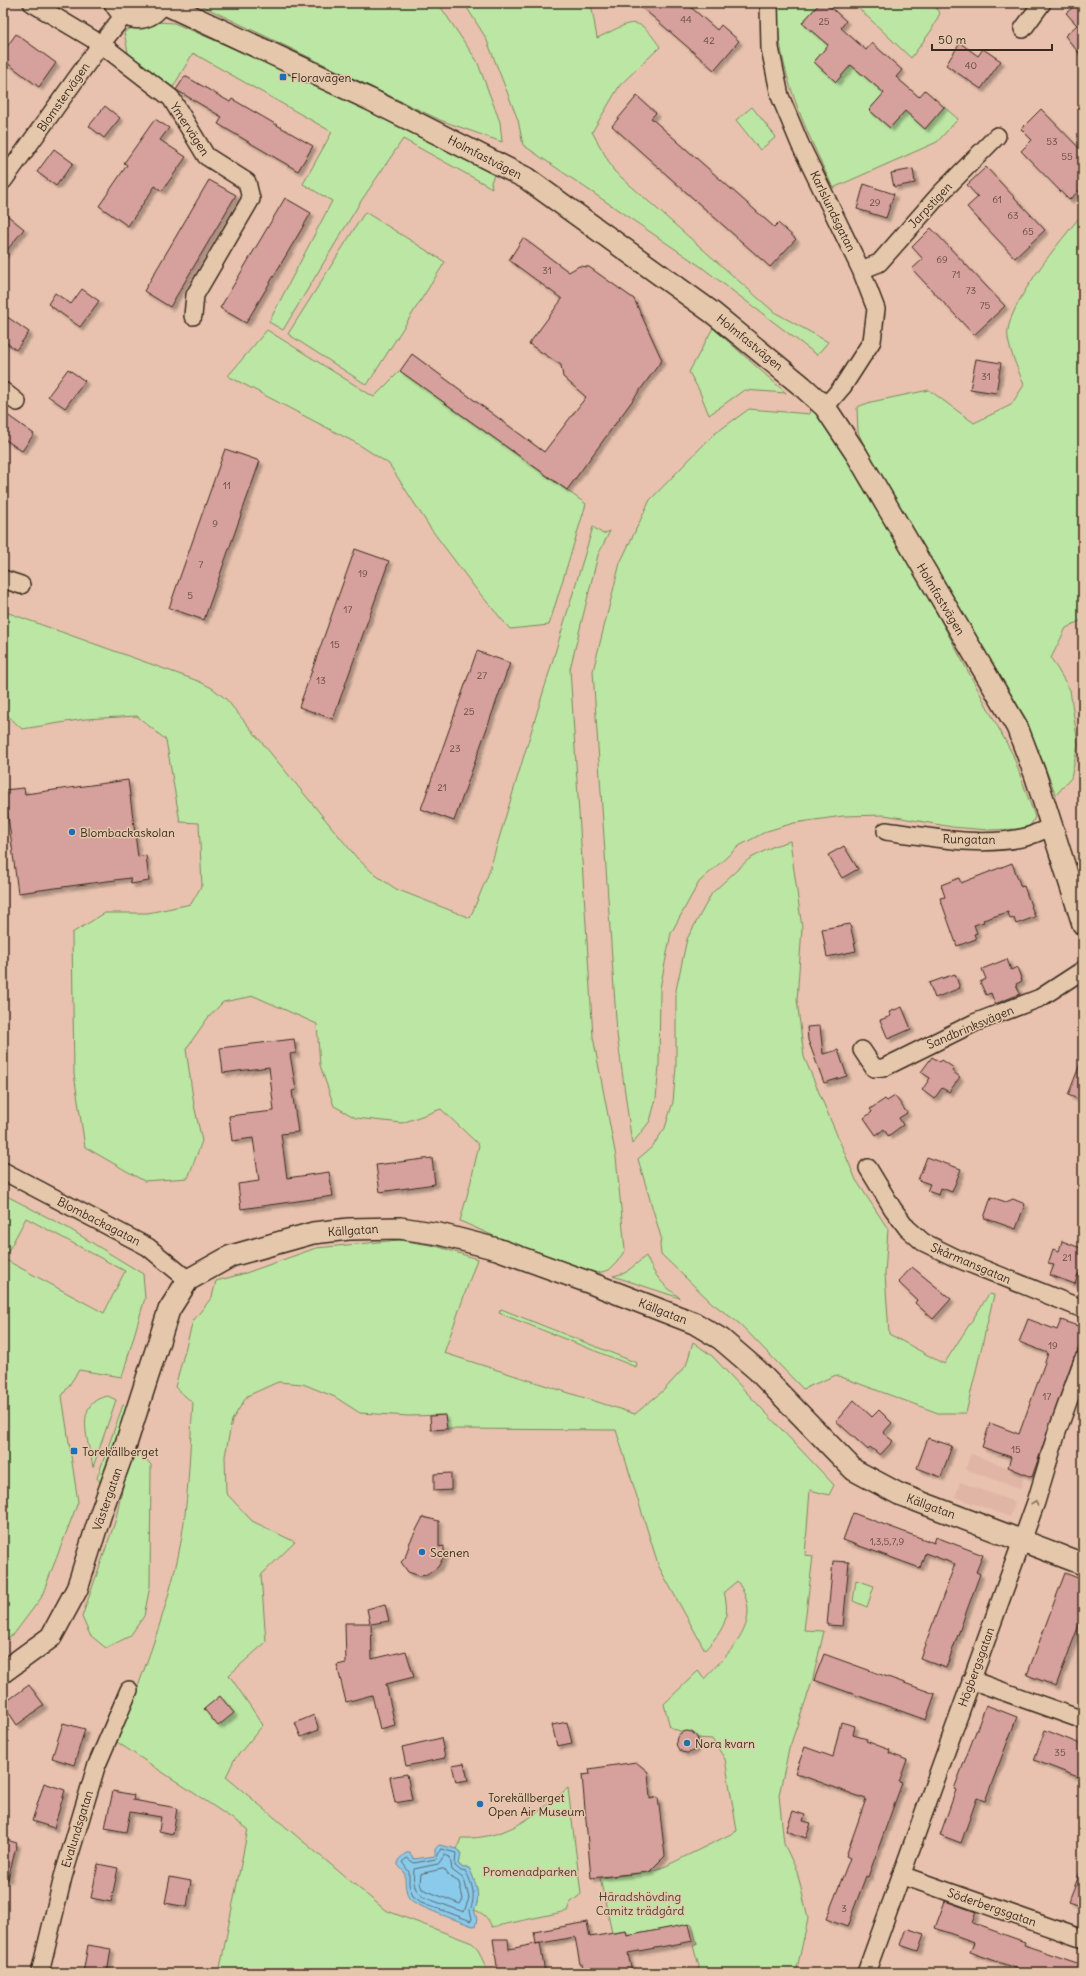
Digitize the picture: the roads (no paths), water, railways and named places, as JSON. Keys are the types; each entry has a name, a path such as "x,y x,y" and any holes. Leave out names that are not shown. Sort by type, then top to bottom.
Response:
{"street":[{"name":"Ymervägen","path":"32,3 101,44 171,98 206,156 247,182 251,199 195,295 194,316"},
{"name":"Holmfastvägen","path":"120,9 135,18 146,17 155,12 162,3 369,99 526,178 713,313 775,363 825,407 857,455 1017,727 1035,774 1083,924"},
{"name":"Karlslundsgatan","path":"769,3 770,48 780,96 800,144 862,270 876,309 872,341 843,386 825,407"},
{"path":"1023,29 1042,3"},
{"name":"Blomstervägen","path":"3,181 101,44 120,9"},
{"name":"Jarpstigen","path":"862,270 879,263 939,195 997,136"},
{"path":"3,391 17,402"},
{"path":"3,579 21,585"},
{"name":"Rungatan","path":"886,831 955,841 990,842 1026,836 1052,826"},
{"name":"Sandbrinksvägen","path":"862,1050 874,1068 883,1068 974,1023 1040,998 1083,970"},
{"name":"Skårmansgatan","path":"868,1168 897,1216 907,1228 923,1242 956,1258 1083,1309"},
{"name":"Blombackagatan","path":"3,1171 148,1247 188,1280"},
{"name":"Källgatan","path":"188,1280 231,1256 313,1234 349,1229 400,1228 439,1234 497,1249 694,1323 721,1339 757,1370 854,1470 899,1494 1083,1564"},
{"name":"Västergatan","path":"3,1672 51,1637 77,1589 169,1310 188,1280"},
{"name":"Högbergsgatan","path":"866,1973 1036,1502 1057,1432 1083,1360"},
{"path":"971,1680 1083,1720"},
{"name":"Evalundsgatan","path":"40,1973 63,1877 96,1767 129,1690"},
{"name":"Söderbergsgatan","path":"901,1875 1083,1939"}],"water":[{"path":"439,1845 457,1849 461,1852 459,1865 463,1868 469,1868 478,1895 474,1910 477,1919 475,1927 420,1906 409,1898 405,1873 398,1865 398,1860 406,1853 410,1853 414,1859 435,1856 435,1849"}],"place":[{"name":"Floravägen","path":"283,77"},
{"name":"Blombackaskolan","path":"72,832"},
{"name":"Torekällberget","path":"74,1451"},
{"name":"Scenen","path":"422,1552"},
{"name":"Nora kvarn","path":"687,1743"},
{"name":"Torekällberget Open Air Museum","path":"480,1804"}],"park label":[{"name":"Promenadparken","path":"530,1871"},
{"name":"Häradshövding Camitz trädgård","path":"640,1903"}]}
